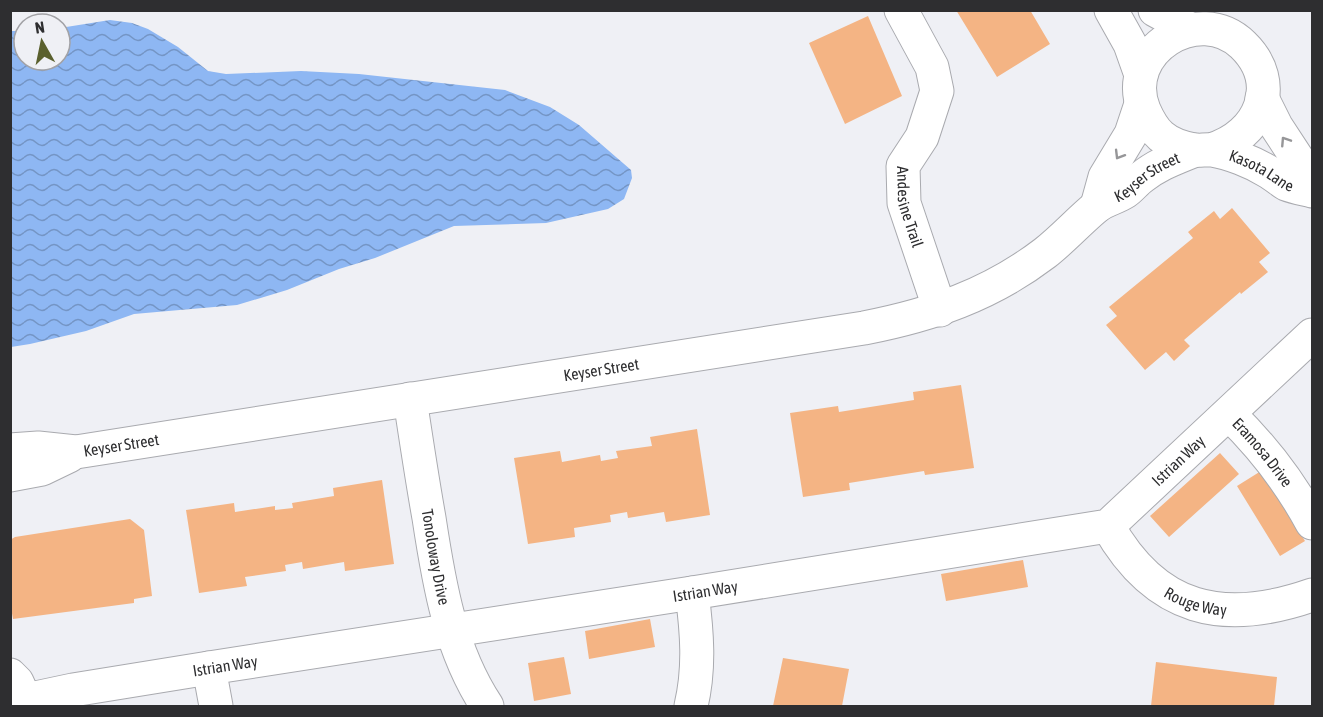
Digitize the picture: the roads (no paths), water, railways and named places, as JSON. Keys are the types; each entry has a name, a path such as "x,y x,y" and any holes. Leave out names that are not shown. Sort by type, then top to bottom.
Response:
{"street":[{"name":"Andesine Trail","path":"901,10 932,67 937,92 922,137 903,166 903,202 940,310"},
{"name":"Kasota Lane","path":"1111,10 1130,44 1149,121 1161,136 1177,146 1203,150 1250,163 1287,184 1312,191"},
{"name":"Kasota Lane","path":"1155,10 1190,29"},
{"name":"Kasota Lane","path":"1141,89 1148,59 1159,45 1173,34 1190,29 1207,28 1223,32 1238,40 1250,51 1263,81 1258,112 1240,137 1226,145 1203,150"},
{"name":"Keyser Street","path":"1097,206 1105,177 1131,134 1141,89"},
{"name":"Kasota Lane","path":"1262,98 1276,126 1312,181"},
{"name":"Keyser Street","path":"10,450 39,448 76,452 904,320 940,310 977,294 1013,274 1051,248 1097,206 1126,192 1142,176 1162,163 1203,150"},
{"name":"Istrian Way","path":"22,694 73,690 1108,525 1312,335"},
{"name":"Tonoloway Drive","path":"410,399 437,576 451,630 467,669 487,706"},
{"name":"Eramosa Drive","path":"1229,414 1252,437 1280,472 1312,523"},
{"name":"Keyser Street","path":"10,475 42,469 76,452"},
{"name":"Rouge Way","path":"1108,525 1132,562 1148,579 1169,593 1192,603 1217,610 1242,611 1268,608 1312,595"},
{"path":"691,706 698,663 692,593"},
{"path":"208,668 216,706"}],"water":[{"path":"110,20 132,23 148,29 178,47 208,71 226,74 301,71 359,74 505,90 550,107 579,125 631,170 632,178 624,199 608,209 546,223 454,226 375,258 339,269 287,290 237,305 134,314 86,331 11,347 11,31 12,72 72,72 72,26"}]}
